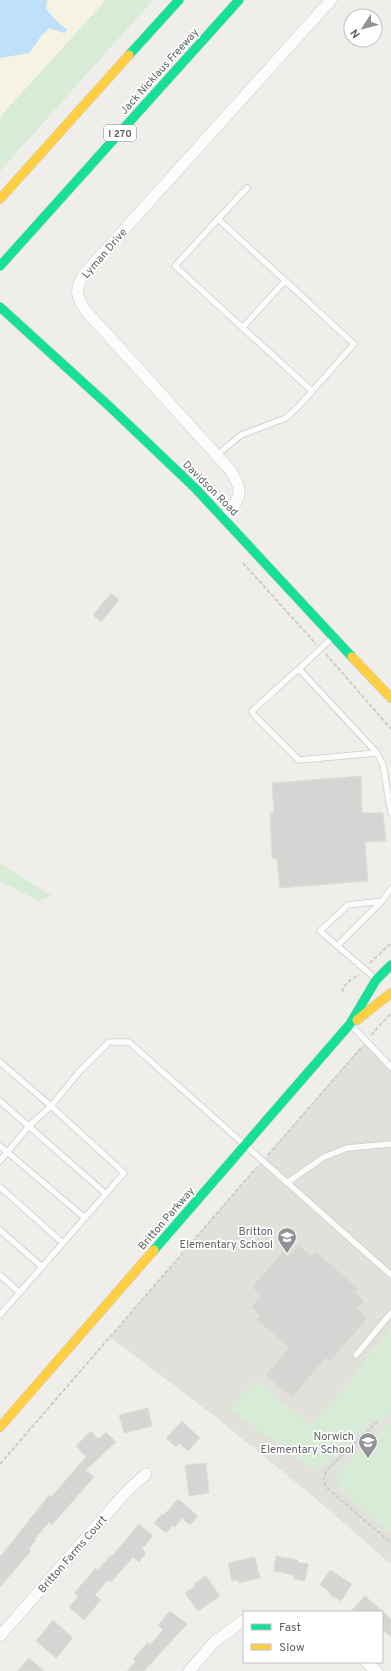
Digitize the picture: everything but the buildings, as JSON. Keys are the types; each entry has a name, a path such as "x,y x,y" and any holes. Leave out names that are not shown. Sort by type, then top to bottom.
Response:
{"main road":[{"path":"0,198 179,0"},
{"name":"Jack Nicklaus Freeway","path":"0,266 239,0"},
{"name":"Davidson Road","path":"0,307 110,407 224,518 391,698"},
{"name":"Britton Parkway","path":"0,1428 350,1024 376,980 391,964"},
{"name":"Britton Parkway","path":"350,1024 391,993"}],"street":[{"name":"Lyman Drive","path":"224,518 236,502 240,491 238,483 231,471 86,312 79,302 77,290 79,281 85,273 331,0"},
{"name":"Britton Farms Court","path":"0,1636 127,1491 146,1474"},
{"path":"189,1671 214,1642 243,1621"},
{"path":"367,1663 376,1671"}],"lane":[{"path":"247,188 175,266 312,391"},
{"path":"217,455 241,435 286,418 354,344 218,219"},
{"path":"243,327 285,281"},
{"path":"334,636 252,712 299,760 377,753"},
{"path":"298,670 377,753 383,765 391,813"},
{"path":"337,946 382,901 391,889"},
{"path":"376,980 321,932 321,930 348,905 382,901"},
{"path":"350,1024 391,1068"},
{"path":"0,1160 29,1126 51,1106 79,1072 109,1042 129,1042 262,1162 288,1182 391,1276"},
{"path":"0,1062 51,1106 124,1173 1,1313"},
{"path":"0,1101 106,1194"},
{"path":"288,1182 324,1157 347,1148 391,1144"},
{"path":"0,1146 85,1218"},
{"path":"0,1187 63,1243"},
{"path":"0,1230 42,1267"},
{"path":"0,1275 20,1293"},
{"path":"356,1355 391,1313"}],"path":[{"path":"0,1464 391,1013"},
{"path":"378,1421 326,1471 323,1476 327,1488 391,1543"}],"shaded area":[{"path":"0,0 106,0 0,117"},
{"name":"Britton Elementary School","path":"366,1041 391,1067 391,1564 309,1493 213,1415 110,1337"}],"green space":[{"path":"106,0 153,0 0,171 0,117"},
{"path":"0,863 52,896 38,901 0,881"},
{"path":"391,1327 391,1412 380,1423 372,1422 317,1472 230,1409 255,1380 310,1425 338,1396"},
{"path":"391,1422 391,1534 338,1487 337,1472"}],"water":[{"path":"0,0 47,0 46,9 67,30 64,33 49,28 29,53 0,58"}],"traffic: fast":[{"path":"129,55 179,0"},
{"path":"0,266 239,0"},
{"path":"0,307 110,407 195,488 352,657"},
{"path":"154,1250 350,1024 376,980 391,965"}],"traffic: slow":[{"path":"0,199 129,55"},
{"path":"352,657 391,698"},
{"path":"357,1020 391,993"},
{"path":"0,1427 154,1250"}],"place":[{"name":"Britton Elementary School","path":"287,1254"},
{"name":"Norwich Elementary School","path":"368,1459"}]}
